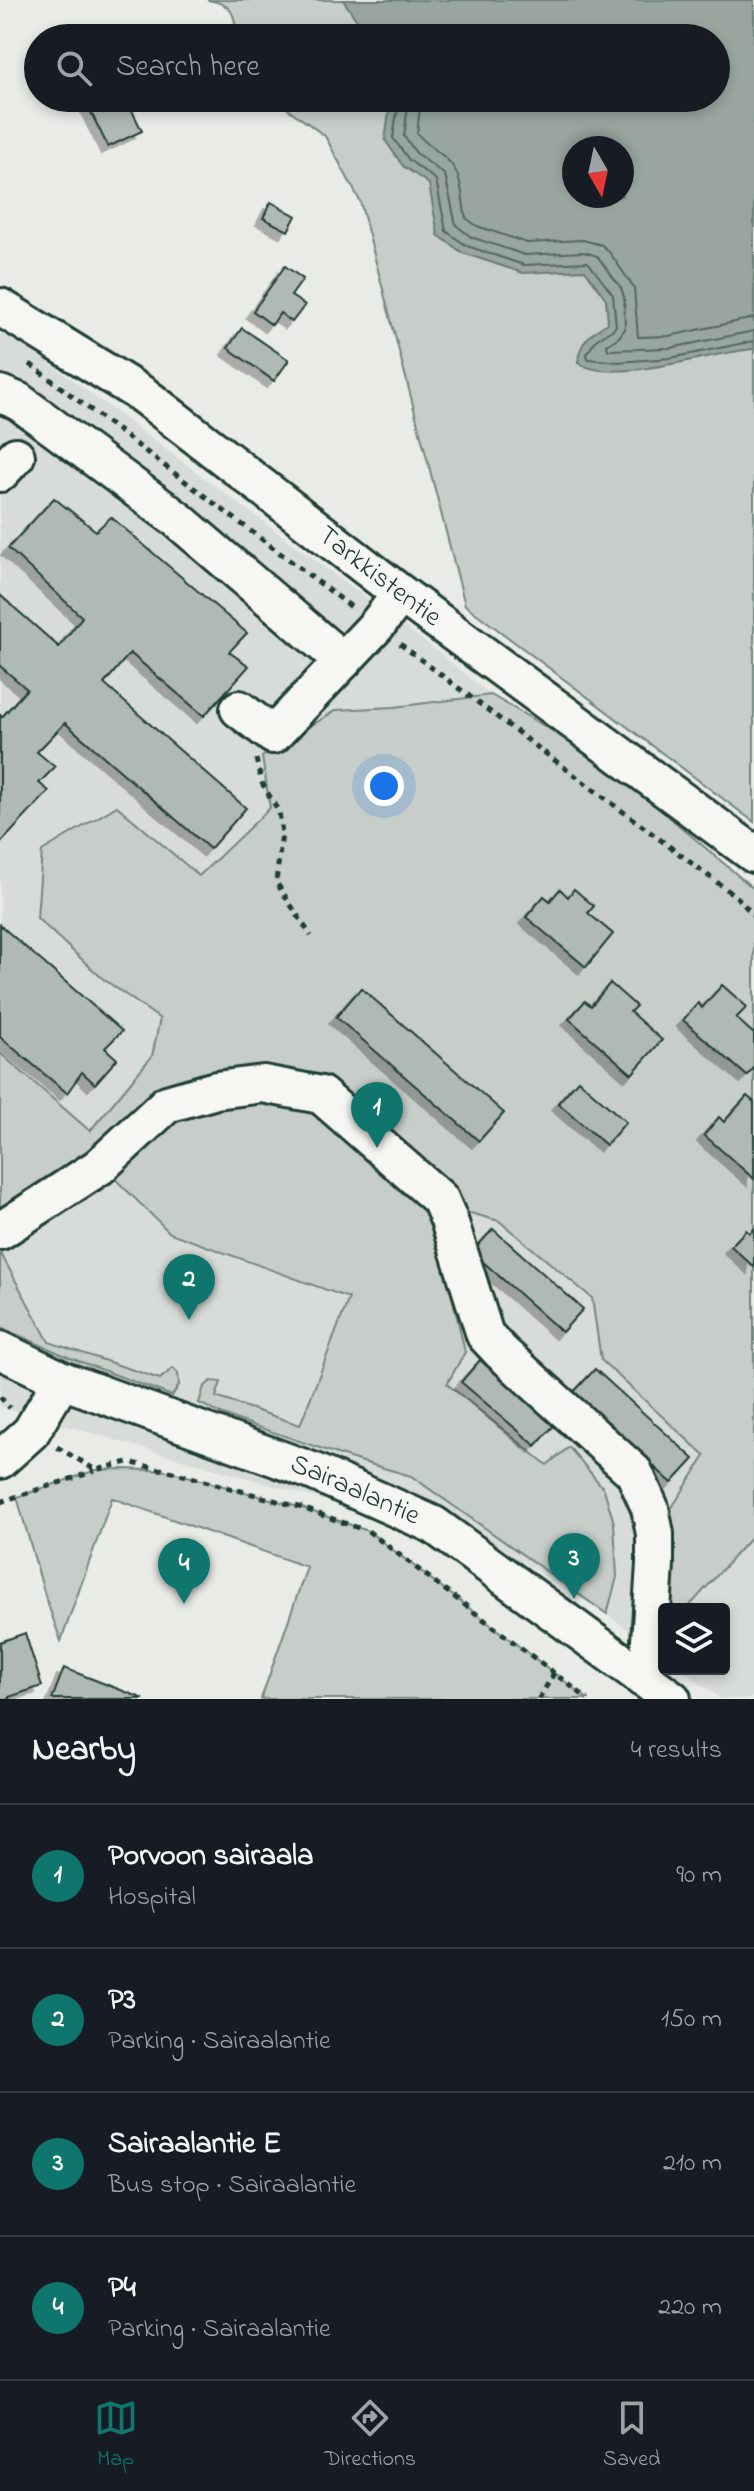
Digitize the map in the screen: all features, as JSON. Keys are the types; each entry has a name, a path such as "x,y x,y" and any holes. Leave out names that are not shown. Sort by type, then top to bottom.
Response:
{"street":[{"name":"Tarkkistentie","path":"0,307 143,395 401,594 754,854"},
{"path":"0,394 18,401 178,520 343,661"},
{"path":"239,709 273,735 376,626 401,594"},
{"path":"0,1231 99,1167 167,1104 216,1090 263,1084 321,1095 440,1199 485,1335 634,1472 650,1508 655,1534 649,1657 642,1678"},
{"name":"Sairaalantie","path":"0,1350 62,1380 312,1471 434,1525 672,1699"},
{"path":"0,1460 31,1432 62,1380"}],"path":[{"path":"273,735 255,759 262,783 279,812 282,833 276,882 311,936"},
{"path":"0,1397 31,1432 96,1470"},
{"path":"0,1502 128,1462 299,1507 368,1531 588,1699"},
{"path":"539,1699 554,1673"}],"shaded area":[{"path":"207,0 754,0 754,822 465,605 360,201 325,136 292,112 730,112 730,24 235,24 228,7"},
{"path":"0,334 16,338 432,647 491,695 602,760 754,889 754,1695 749,1699 721,1699 689,1675 730,1675 730,1603 658,1603 658,1652 607,1614 507,1553 0,1407"},
{"path":"491,695 602,760 754,889 754,1534 692,1603 666,1603 655,1534 705,1456 601,1360 592,1298 499,1221 430,1202 465,1352 447,1384 547,1465 569,1447 604,1489 614,1523 617,1577 607,1614 411,1476 223,1415 199,1403 204,1387 211,1381 221,1382 216,1397 300,1425 349,1298 170,1233 109,1173 0,1232 0,1053 90,1131 152,1056 160,1019 102,978 37,918 42,851 117,806 199,876 270,808 262,757 336,710 394,707"},
{"path":"0,1252 49,1342 160,1379 173,1368 178,1373 179,1385 172,1396 68,1357 0,1327"},
{"path":"96,1470 169,1471 299,1507 368,1531 588,1699 261,1699 307,1567 112,1498 61,1641 17,1497"}],"water":[{"path":"343,0 754,0 754,349 663,366 613,371 593,369 578,362 587,338 608,323 606,299 585,270 523,273 463,253 438,235 429,184 403,166 385,140 389,112 730,112 730,24 359,24"}],"building":[{"path":"91,112 133,112 142,131 108,147"},
{"path":"271,202 296,216 288,231 263,218"},
{"path":"285,266 303,279 291,296 305,305 292,322 280,313 272,325 253,311"},
{"path":"242,328 289,360 274,381 228,348"},
{"path":"54,498 96,531 111,517 247,633 229,652 249,666 204,716 130,653 104,684 246,808 210,849 65,723 37,752 55,767 39,783 49,791 0,844 0,715 2,717 27,689 0,666 0,595 59,647 82,617 8,548"},
{"path":"560,889 568,897 574,889 594,906 588,913 613,934 586,967 526,917 544,896 550,901"},
{"path":"0,925 122,1031 105,1048 117,1059 95,1084 82,1072 67,1093 0,1037"},
{"path":"610,983 636,1006 630,1012 662,1040 632,1074 569,1019 585,1001 591,1006"},
{"path":"722,985 747,1007 736,1018 754,1034 754,1068 747,1076 683,1020 698,1003 702,1008"},
{"path":"361,988 504,1113 479,1141 336,1017"},
{"path":"578,1080 626,1122 606,1145 558,1103"},
{"path":"747,1096 754,1102 754,1179 704,1135 719,1117 724,1122"},
{"path":"493,1229 583,1309 562,1332 472,1252"},
{"path":"754,1229 754,1267 731,1246 746,1230 750,1233"},
{"path":"480,1360 555,1424 536,1446 461,1382"},
{"path":"595,1369 694,1459 672,1483 573,1393"},
{"path":"25,1633 42,1686 10,1699 0,1699 0,1642"},
{"path":"64,1668 144,1699 52,1699"}],"place":[{"name":"Porvoon sairaala","path":"377,1148"},
{"name":"P3","path":"189,1320"},
{"name":"Sairaalantie E","path":"574,1599"},
{"name":"P4","path":"184,1604"}]}
